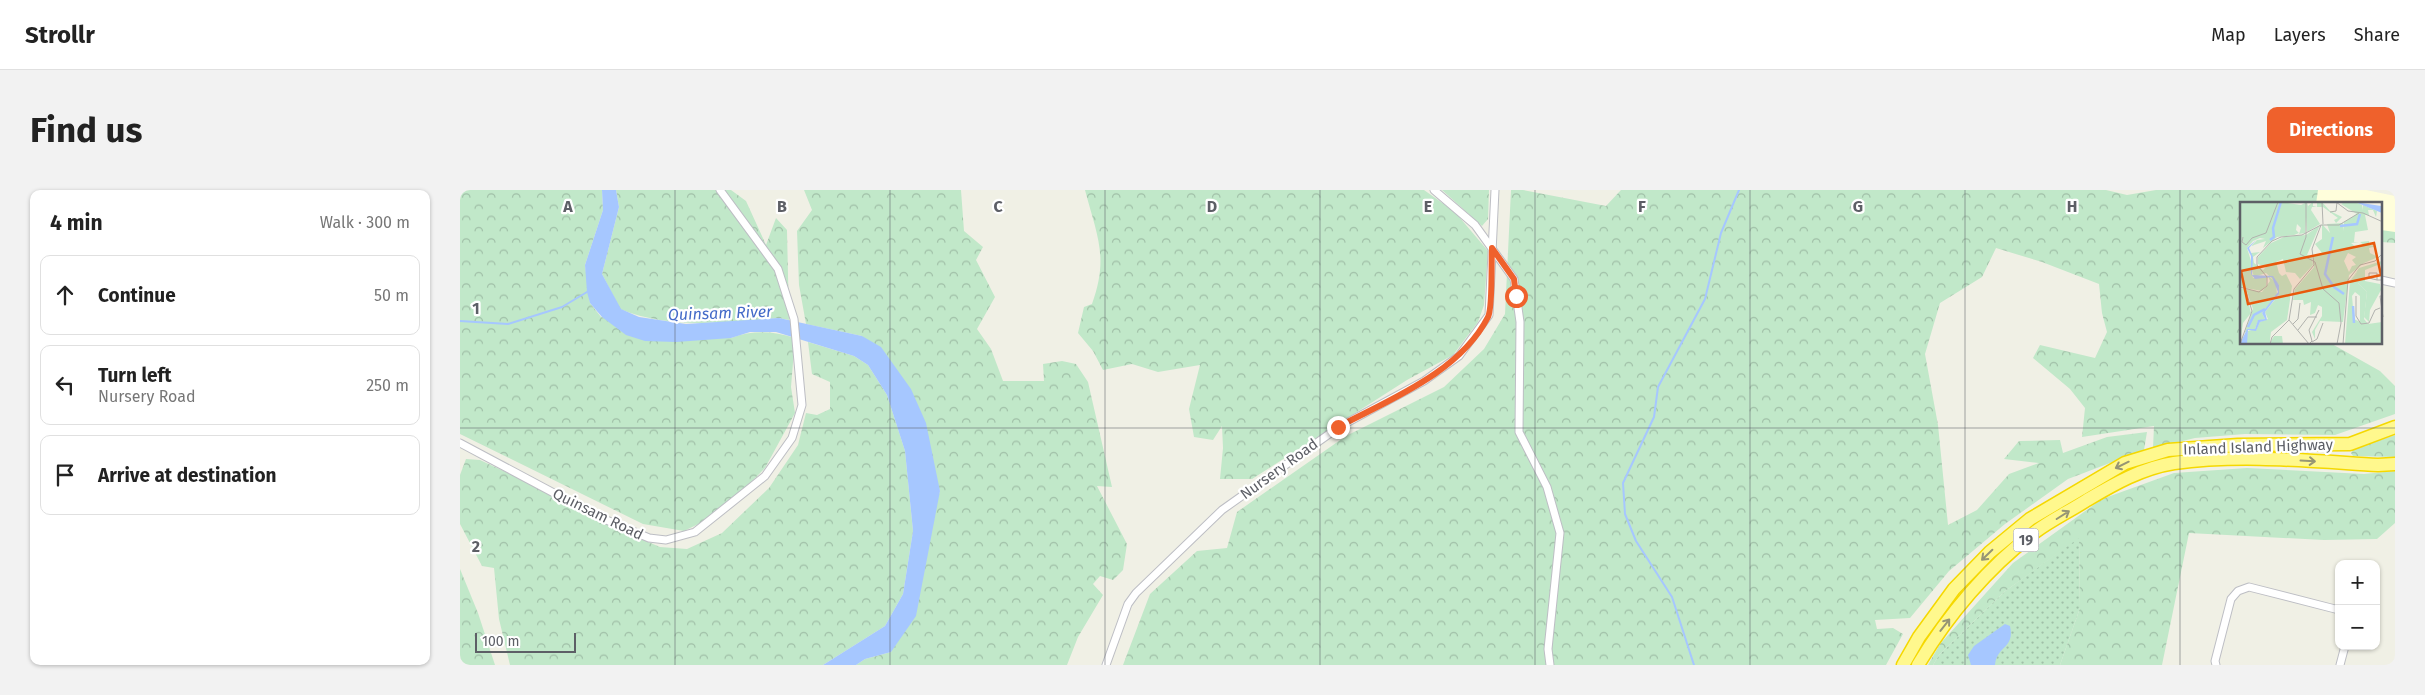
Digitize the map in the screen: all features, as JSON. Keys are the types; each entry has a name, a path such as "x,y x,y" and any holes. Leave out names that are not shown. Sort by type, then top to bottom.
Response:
{"highway":[{"name":"Inland Island Highway","path":"1903,665 1919,637 1954,589 1990,552 2030,519 2125,463 2177,449 2238,445 2350,444 2395,427"},
{"name":"Inland Island Highway","path":"1918,665 1930,645 1964,600 2001,562 2036,532 2130,475 2172,464 2251,458 2378,465 2395,464"}],"street":[{"name":"Quinsam Road","path":"462,444 598,516 649,538 666,540 695,532 765,476 792,438 802,405 799,352 794,319 778,269 720,190"},
{"path":"1434,190 1475,225 1514,279 1520,322 1520,432 1547,487 1560,533 1548,649 1550,665"},
{"name":"Nursery Road","path":"1106,665 1128,604 1136,593 1222,510 1338,427 1424,381 1459,356 1489,315 1495,190"},
{"path":"2382,280 2395,283"},
{"path":"2216,665 2215,661 2231,599 2238,590 2249,587 2335,609"},
{"path":"2340,665 2344,650"}],"shaded area":[{"path":"2315,190 2366,190 2395,196 2395,234 2382,232 2382,202 2314,202"}],"green space":[{"path":"460,190 602,190 603,210 585,265 590,303 601,317 731,338 763,332 795,338 791,387 795,413 765,468 721,513 684,531 643,524 460,434"},
{"path":"616,190 731,190 746,201 766,245 776,218 787,230 789,320 779,318 698,323 678,322 639,316 620,309 602,274 619,207"},
{"path":"804,190 961,190 964,231 983,247 976,260 995,297 977,329 991,349 1003,381 1044,381 1043,364 1062,361 1076,364 1088,382 1112,487 1097,486 1127,544 1123,570 1113,580 1100,576 1093,584 1103,595 1078,637 1067,665 856,665 865,659 891,652 940,491 862,336 806,324 799,285 797,231 812,210"},
{"path":"1085,190 1424,190 1455,212 1488,251 1484,305 1478,322 1453,355 1407,380 1252,479 1220,479 1223,448 1222,426 1213,440 1194,437 1189,409 1200,365 1158,372 1132,364 1103,370 1093,351 1078,333 1084,307 1092,304 1100,273 1097,234"},
{"path":"1442,190 1489,190 1488,219 1482,226"},
{"path":"1511,190 1523,190 1606,206 1621,190 2106,190 2127,195 2156,190 2318,190 2316,202 2240,202 2240,345 2334,345 2380,371 2395,386 2395,414 2335,435 2245,434 2195,438 2153,448 2154,426 2082,437 2085,408 2070,389 2033,358 2040,345 2095,358 2107,332 2102,313 2099,284 2042,262 1996,248 1982,277 1940,303 1925,354 1938,425 1948,525 1977,510 2009,474 2039,463 2004,459 2019,441 2060,440 2063,453 2107,437 2147,432 2144,450 2068,479 2005,524 1949,571 1910,618 1875,620 1877,629 1893,628 1903,634 1886,665 1123,665 1150,594 1197,551 1227,548 1237,512 1346,436 1444,387 1484,349 1505,314"},
{"path":"2382,230 2395,232 2395,243 2382,242"},
{"path":"808,342 854,356 868,365 887,395 905,451 913,531 903,594 885,626 823,665 510,665 499,619 494,568 482,566 460,524 460,475 466,459 480,460 531,484 597,520 660,547 687,549 722,533 769,488 798,445 806,413 817,415 830,409 830,382 812,374"},
{"path":"2395,435 2395,457 2353,456 2351,453 2354,449"},
{"path":"2247,468 2364,474 2395,471 2395,523 2377,539 2324,540 2189,533 2162,665 2060,665 2080,608 2079,538 2004,592 1939,655 1933,665 1928,665 1940,644 2013,563 2102,499 2174,473"},
{"path":"2079,537 2080,608 2060,665 1933,665 1939,655 2004,592"},
{"path":"460,569 478,613 495,665 460,665"}],"water":[{"name":"Quinsam River","path":"602,190 616,190 619,207 602,274 621,309 639,317 686,324 779,318 862,336 881,347 911,389 926,423 940,491 916,616 891,652 865,659 856,665 823,665 885,626 903,594 913,531 905,451 887,395 868,365 854,356 776,332 750,332 731,338 676,342 645,341 626,335 602,317 590,303 587,292 585,265 603,210"},
{"path":"2005,624 2010,626 2010,639 1996,659 1995,665 1971,665 1968,655 1974,646"}],"waterway":[{"path":"1694,665 1672,597 1636,541 1625,514 1623,483 1654,417 1658,387 1705,299 1721,233 1739,190"},
{"path":"460,321 508,324 562,307 587,292"}],"route":[{"path":"1338,427 1424,381 1459,356 1489,315 1492,248 1514,279 1516,296"}]}
